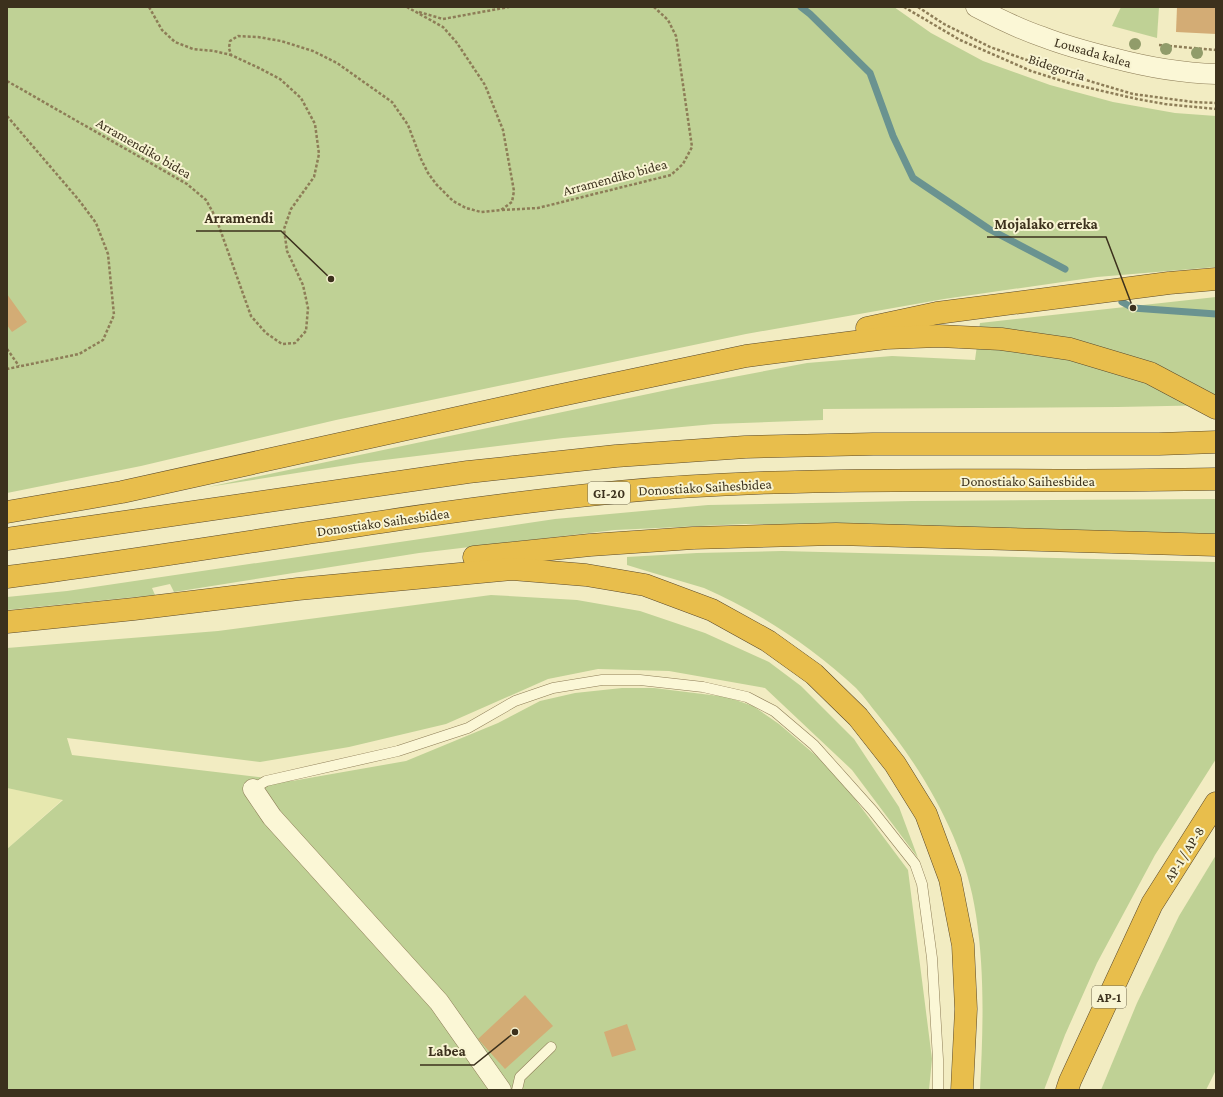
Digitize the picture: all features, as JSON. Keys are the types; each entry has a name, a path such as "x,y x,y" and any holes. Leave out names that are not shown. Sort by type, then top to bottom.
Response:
{"highway":[{"path":"7,512 122,492 552,397 746,356 938,312 1169,282 1216,279"},
{"path":"746,356 886,338 939,336 1000,338 1070,349 1150,374 1216,408"},
{"path":"7,539 468,472 616,456 745,447 841,445 1159,444 1216,442"},
{"name":"Donostiako Saihesbidea","path":"7,577 125,561 458,511 619,492 746,484 862,481 1216,479"},
{"path":"298,589 462,559 590,544 693,538 836,534 1216,545"},
{"path":"7,622 134,609 298,589 512,569 586,575 645,585 712,610 768,641 814,674 858,717 895,764 926,814 950,879 963,945 966,1009 962,1090"},
{"name":"AP-1 / AP-8","path":"1067,1090 1152,904 1216,803"}],"street":[{"name":"Lousada kalea","path":"976,7 1014,26 1076,49 1166,70 1195,74 1216,74"},
{"path":"253,789 272,817 438,1002 501,1090"}],"lane":[{"path":"253,789 266,781 398,751 468,728 515,702 553,688 602,680 640,680 703,687 747,697 774,711 814,745 873,811 914,864 922,884 932,958 938,1059 938,1090"},
{"path":"517,1090 520,1077 551,1047"}],"path":[{"name":"Arramendiko bidea","path":"7,82 187,184 206,200 216,218 251,316 266,333 282,344 295,343 306,331 308,308 303,285 287,251 284,229 291,209 314,177 319,154 315,124 301,98 280,79 231,55 214,51 193,49 175,42 162,30 149,7"},
{"path":"407,7 443,27 457,43 485,85 503,130 514,191 512,202 501,210"},
{"path":"414,11 443,19 509,7"},
{"name":"Arramendiko bidea","path":"231,55 229,48 230,40 238,36 258,37 281,41 313,51 336,63 392,102 408,125 428,173 436,184 453,200 466,208 481,212 538,208 671,175 683,164 692,147 676,36 668,20 654,7"},
{"name":"Bidegorria","path":"904,7 960,40 1031,71 1072,84 1138,100 1216,110"},
{"path":"1155,44 1216,50"},
{"path":"7,116 78,199 96,223 108,254 114,315 103,340 79,354 7,369"},
{"path":"7,349 19,366"}],"green space":[{"path":"7,7 894,7 931,33 983,61 1050,85 1113,102 1175,113 1216,116 1216,267 1097,277 944,299 746,334 336,420 141,466 7,493"},
{"path":"1121,7 1159,7 1157,38 1112,26"},
{"path":"1216,297 1216,405 823,409 823,420 714,424 563,438 360,463 208,487 686,386 807,363 892,356 975,360 980,323"},
{"path":"1216,499 1216,535 917,526 744,524 615,530 419,553 174,592 170,584 152,588 155,595 7,610 7,597 67,591 555,519 708,505 912,501"},
{"path":"782,551 1216,562 1216,759 1155,855 1097,963 1065,1035 1044,1090 980,1090 982,980 979,937 971,888 953,835 927,784 895,737 865,698 856,688 821,658 765,619 704,588 627,565 627,557 697,553"},
{"path":"491,595 577,600 640,611 705,633 769,662 801,686 854,739 899,807 918,858 852,770 765,688 669,671 598,669 548,679 446,724 349,747 260,762 67,738 72,755 292,781 406,761 498,723 540,701 575,693 622,688 654,688 727,697 753,706 779,724 834,771 908,870 932,1059 929,1090 7,1090 7,849 63,800 7,788 7,648 218,631"},
{"path":"7,788 63,799 7,849"},
{"path":"1216,855 1216,1070 1206,1090 1101,1090 1137,1003 1179,916"}],"building":[{"path":"1177,7 1216,7 1216,34 1176,32"},
{"path":"7,294 27,322 12,332 7,325"},
{"path":"525,995 553,1026 505,1069 478,1039"},
{"path":"627,1024 636,1050 612,1057 604,1032"}],"waterway":[{"path":"801,7 870,73 893,136 913,178 989,229 1065,269"},
{"path":"1122,302 1133,308 1216,314"}],"place":[{"name":"Arramendi","path":"331,279"},
{"name":"Mojalako erreka","path":"1133,308"},
{"name":"Labea","path":"515,1032"}]}
